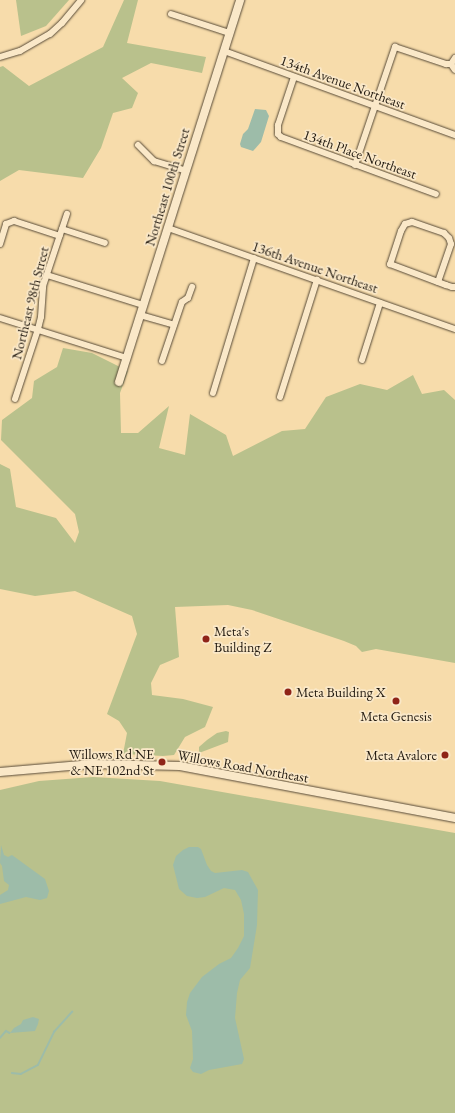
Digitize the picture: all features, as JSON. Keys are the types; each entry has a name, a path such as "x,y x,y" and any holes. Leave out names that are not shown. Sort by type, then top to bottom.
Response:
{"main road":[{"name":"Northeast 100th Street","path":"119,382 240,0"},
{"name":"Willows Road Northeast","path":"0,772 92,764 180,766 455,818"}],"street":[{"path":"0,57 35,44 62,22 81,0"},
{"path":"171,14 229,33"},
{"path":"355,165 376,107 395,47 446,64 451,64"},
{"name":"134th Avenue Northeast","path":"224,51 455,135"},
{"path":"451,64 455,58"},
{"path":"451,64 455,70"},
{"name":"134th Place Northeast","path":"294,77 278,125 278,134 285,140 436,194"},
{"path":"138,145 154,161 186,170"},
{"name":"Northeast 98th Street","path":"15,399 38,330 41,316 43,286 67,214"},
{"path":"0,244 6,224 14,221 60,236"},
{"path":"438,282 451,244 449,238 444,233 412,222 405,224 401,231 390,264 438,282 455,287"},
{"name":"136th Avenue Northeast","path":"168,228 455,329"},
{"path":"62,229 105,243"},
{"path":"213,393 254,258"},
{"path":"47,275 143,305"},
{"path":"280,397 317,280"},
{"path":"162,361 182,302 188,298 192,287"},
{"path":"362,360 380,303"},
{"path":"140,315 174,325"},
{"path":"0,318 127,358"}],"green space":[{"path":"16,0 69,0 46,26 21,36"},
{"path":"124,0 138,0 127,43 206,57 202,73 151,63 122,78 138,93 132,108 113,113 101,148 83,178 19,170 0,181 0,67 3,66 29,86 103,47"},
{"path":"63,348 92,353 128,371 120,393 121,433 138,433 169,406 159,448 185,455 190,414 226,435 233,456 282,431 305,429 326,397 360,384 387,390 413,375 422,394 444,390 455,400 455,663 376,649 362,652 356,646 344,641 252,610 228,605 175,607 179,657 160,665 151,683 152,695 183,699 213,707 205,727 185,737 174,755 163,756 123,754 127,733 119,721 107,714 137,634 132,616 75,591 35,596 0,589 0,464 10,469 16,507 56,518 75,543 79,532 75,514 1,440 2,420 32,398 34,381 57,367"},
{"path":"226,731 229,732 228,742 199,753 199,747 207,740 217,733"},
{"path":"93,777 160,781 455,833 455,1113 0,1113 0,790 39,781"}],"shaded area":[{"path":"255,109 266,110 269,116 261,142 253,151 241,147 240,144 243,134 248,129"},
{"path":"1,845 4,855 8,857 12,855 45,879 49,891 47,898 40,900 26,897 0,904 0,895 8,890 9,885 4,881 2,866 0,863"},
{"path":"189,847 198,847 201,849 207,865 211,871 215,873 242,870 248,872 258,890 257,925 250,968 240,980 237,993 235,1018 244,1059 242,1064 209,1070 201,1074 193,1072 190,1068 193,1059 192,1031 186,1015 187,1002 190,993 202,977 219,964 231,958 238,948 244,936 244,914 241,900 235,890 224,888 205,897 197,898 187,896 179,889 173,865 176,856"},
{"path":"33,1017 39,1019 35,1031 10,1033 14,1028 21,1024 23,1020"}],"waterway":[{"path":"12,1073 21,1074 38,1065 54,1032 72,1012"},
{"path":"0,1038 6,1031 10,1033"}],"place":[{"name":"Meta's Building Z","path":"206,639"},
{"name":"Meta Building X","path":"288,692"},
{"name":"Meta Genesis","path":"396,701"},
{"name":"Meta Avalore","path":"445,755"},
{"name":"Willows Rd NE & NE 102nd St","path":"162,762"}]}
